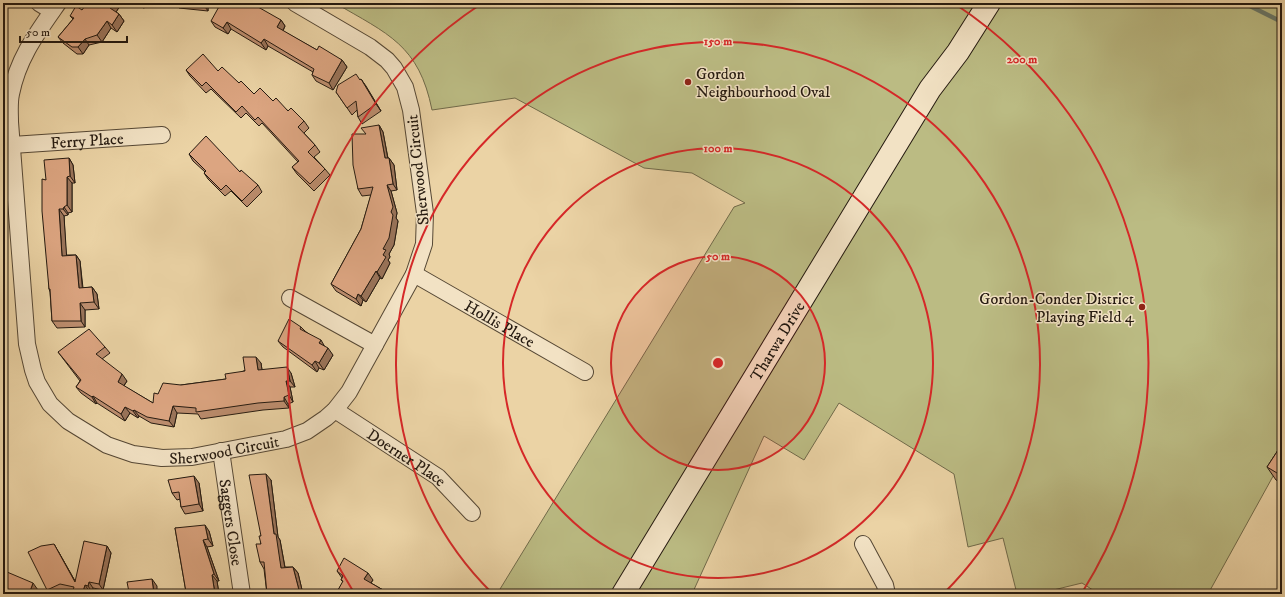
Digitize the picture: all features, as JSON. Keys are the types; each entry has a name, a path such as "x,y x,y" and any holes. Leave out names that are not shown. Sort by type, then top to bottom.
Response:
{"main road":[{"name":"Tharwa Drive","path":"930,89 949,46 974,3"},
{"name":"Tharwa Drive","path":"623,594 930,89 958,52 989,3"}],"street":[{"name":"Sherwood Circuit","path":"50,6 17,69 11,96 10,122 27,344 32,370 50,404 68,421 107,445 134,454 162,458 192,456 286,439 307,431 326,418 335,410 349,392 414,274 424,244 425,213 411,110 405,87 394,68 370,46 295,3"},
{"name":"Ferry Place","path":"12,145 162,135"},
{"name":"Hollis Place","path":"414,274 585,372"},
{"path":"290,298 375,345"},
{"name":"Doerner Place","path":"335,410 438,477 472,513"},
{"name":"Saggers Close","path":"221,451 242,594"},
{"path":"863,544 885,585 887,594"}],"green space":[{"path":"335,3 1282,3 1282,460 1208,594 1099,594 1082,583 1037,594 1017,594 1003,538 968,547 954,474 839,403 804,460 764,436 692,594 497,594 734,207 745,203 692,173 644,168 515,98 432,110 419,70 410,56 386,33"}],"building":[{"path":"87,3 113,3 110,8 119,14 112,25 107,21 97,35 85,39 78,47 72,47 58,37 74,18 70,16 76,6 82,10"},
{"path":"221,3 251,3 281,20 277,27 317,50 319,46 342,60 329,83 312,75 314,69 264,39 261,43 227,22 223,28 211,21"},
{"path":"203,54 218,71 222,67 239,83 241,81 254,94 260,88 273,101 276,98 288,111 291,108 304,121 298,127 315,145 308,152 325,169 310,184 292,167 299,161 258,117 255,120 242,106 236,112 206,82 202,86 186,70"},
{"path":"356,74 360,80 361,79 376,104 358,117 356,101 347,108 336,92 338,85"},
{"path":"379,125 385,158 389,158 393,184 387,185 393,207 391,212 393,215 389,238 383,249 386,250 383,255 386,257 361,296 358,294 356,299 331,284 361,229 373,187 358,189 353,165 352,134 366,134 361,128"},
{"path":"206,136 240,172 241,170 258,185 242,201 226,185 221,190 204,173 206,171 189,154"},
{"path":"69,158 70,176 67,177 67,205 63,209 59,209 62,256 76,255 79,288 92,287 94,302 80,303 81,321 52,321 42,211 42,179 46,180 44,160"},
{"path":"289,319 301,327 300,329 321,340 319,343 328,348 319,363 315,361 312,365 278,341"},
{"path":"89,329 105,347 96,354 122,374 118,382 153,403 154,393 158,394 163,383 181,385 226,379 225,374 245,371 243,357 256,357 258,370 287,367 290,381 286,381 289,395 284,397 284,401 258,403 196,412 196,408 173,406 169,421 147,417 125,407 121,414 76,387 81,380 58,352"},
{"path":"1282,444 1282,476 1267,467"},
{"path":"266,474 274,534 276,534 281,568 293,567 300,594 267,594 264,562 260,562 256,544 261,544 259,536 261,536 249,475"},
{"path":"194,476 199,504 181,507 179,492 172,493 168,480"},
{"path":"205,525 208,539 203,540 214,574 212,575 215,594 176,594 186,592 175,528"},
{"path":"84,541 107,546 99,584 89,582 88,586 85,585 82,594 72,594 74,587 60,584 47,590 28,552 41,546 54,544 75,582"},
{"path":"344,558 368,573 364,579 390,594 344,594 338,590 343,581 341,580 343,576 337,571"},
{"path":"7,572 33,583 29,594 3,594 3,580"},
{"path":"152,579 154,594 119,594 129,592 127,582"}],"waterway":[{"path":"1244,3 1282,22"}],"place":[{"name":"Gordon Neighbourhood Oval","path":"688,82"},
{"name":"Gordon-Conder District Playing Field 4","path":"1142,307"}]}
